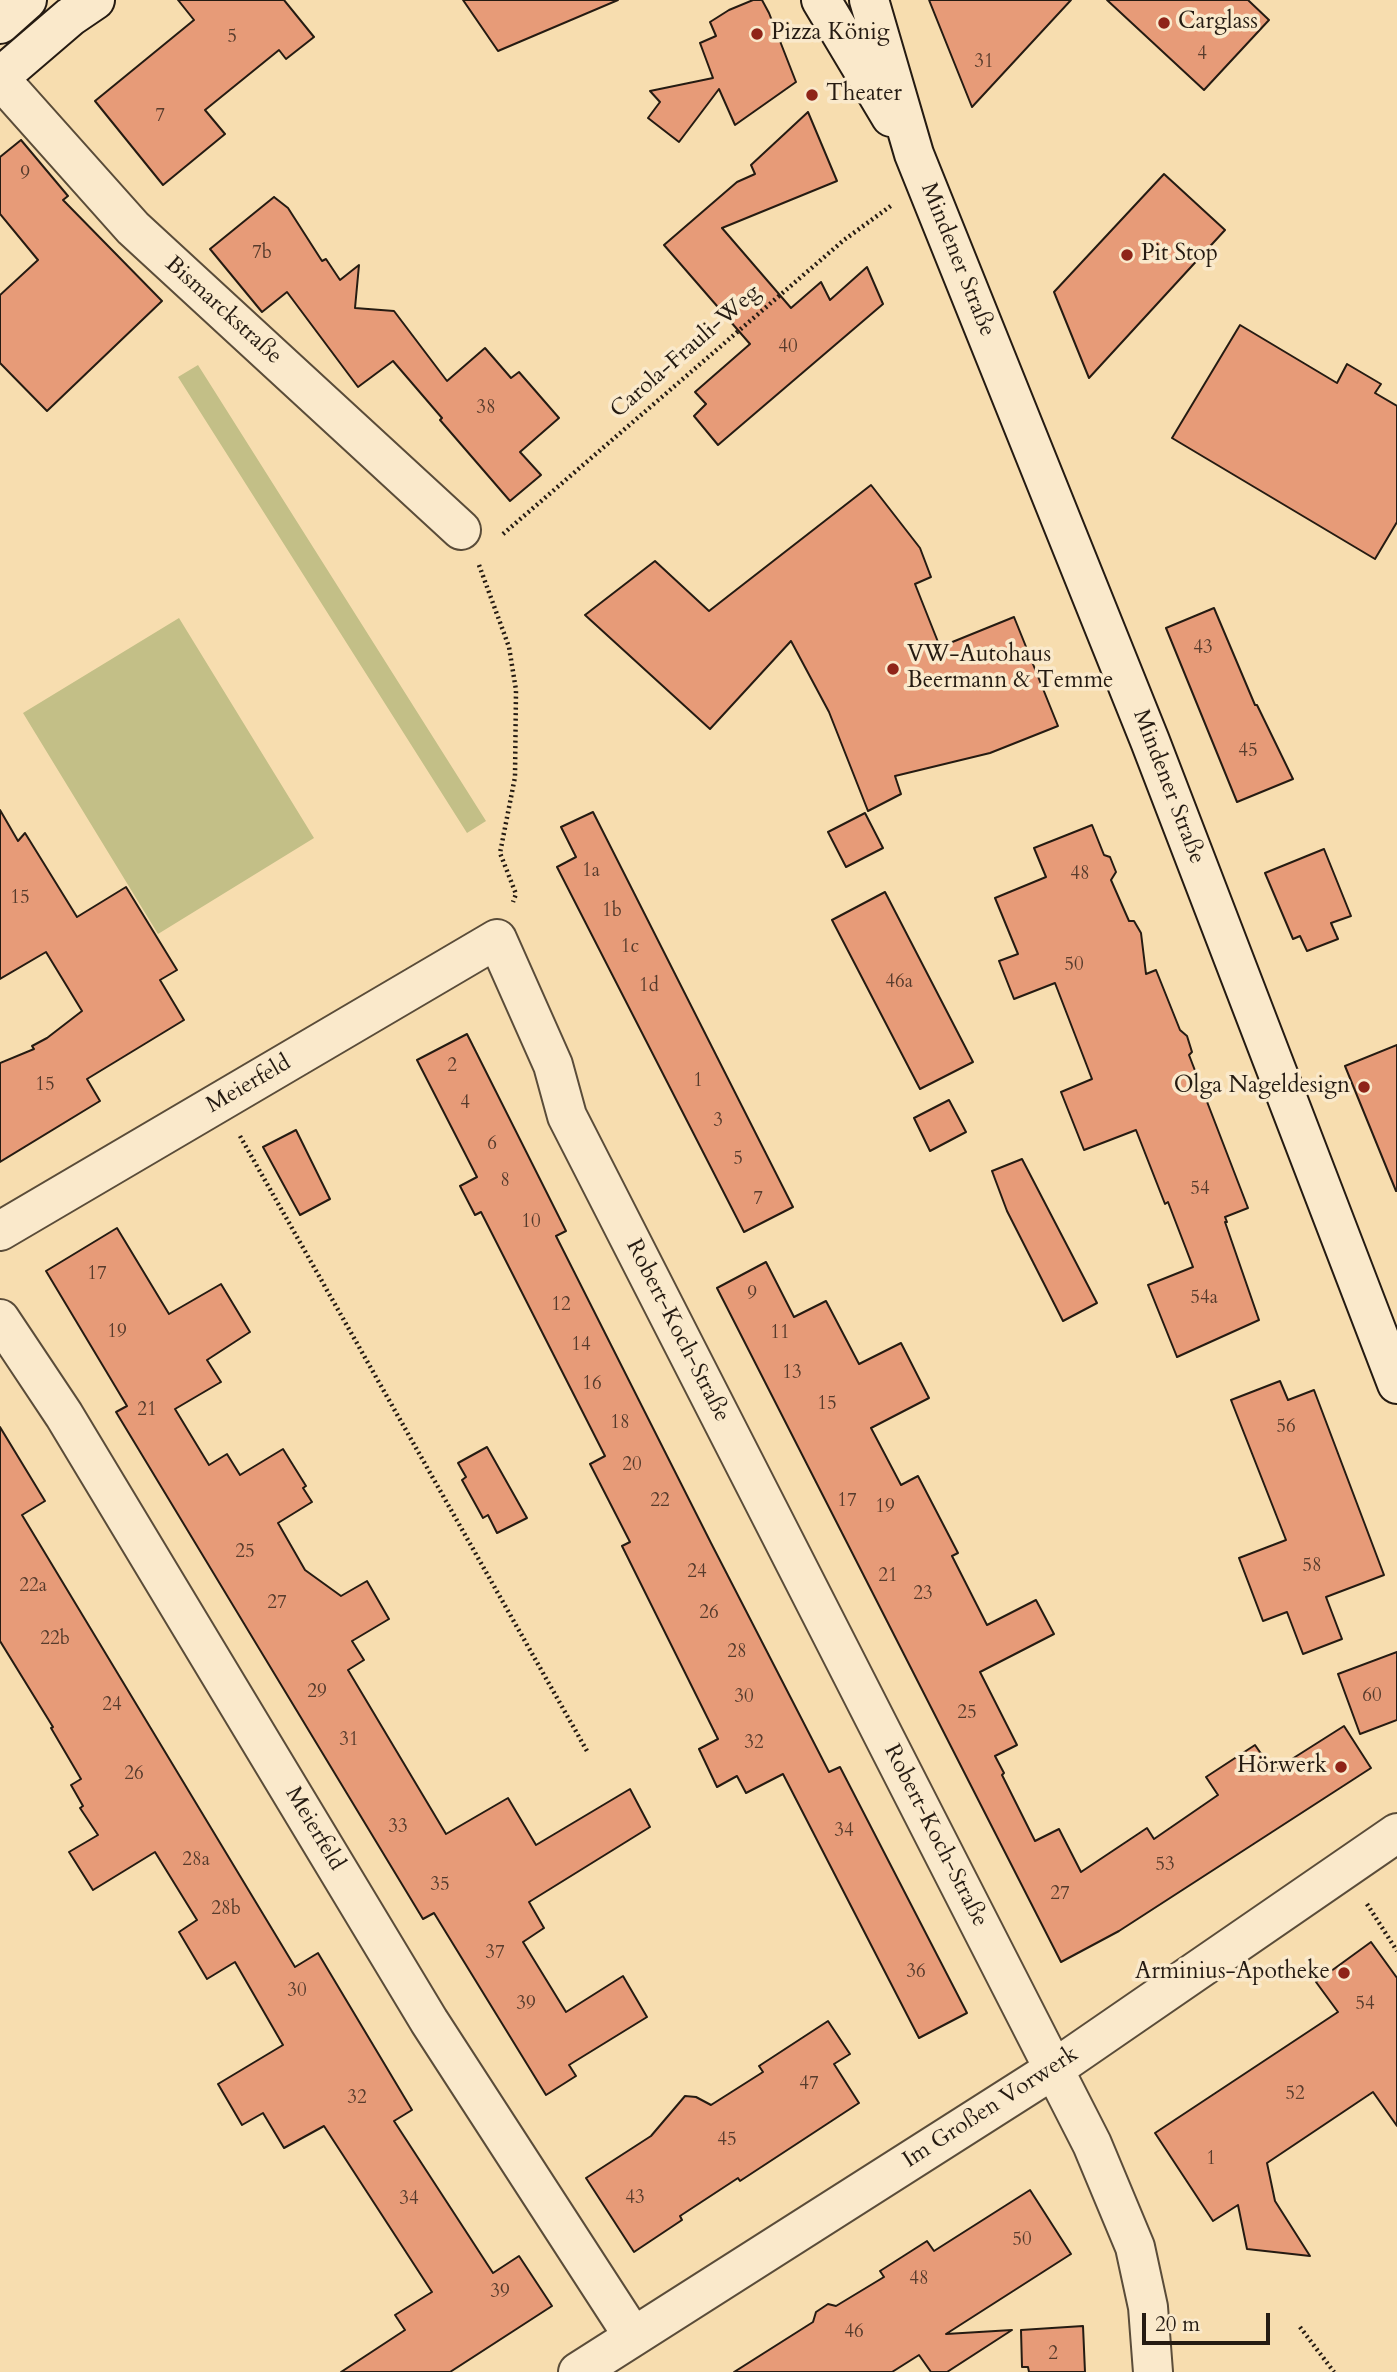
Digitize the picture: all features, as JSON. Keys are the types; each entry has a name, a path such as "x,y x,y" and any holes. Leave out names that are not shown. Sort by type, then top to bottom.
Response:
{"street":[{"path":"0,24 27,0"},
{"name":"Bismarckstraße","path":"95,0 70,17 0,78 133,228 478,542"},
{"name":"Mindener Straße","path":"821,0 919,168"},
{"name":"Mindener Straße","path":"869,0 919,168 1150,741 1397,1384"},
{"name":"Meierfeld","path":"0,1231 498,939"},
{"name":"Robert-Koch-Straße","path":"498,939 553,1065 567,1116 1092,2144 1135,2247 1148,2307 1153,2372"},
{"name":"Meierfeld","path":"0,1319 64,1415 429,2021 633,2336"},
{"name":"Im Großen Vorwerk","path":"578,2372 1054,2069 1397,1833"}],"path":[{"name":"Carola-Frauli-Weg","path":"478,542 844,240 919,168"},
{"path":"478,542 509,647 516,690 515,777 500,853 516,894 498,939"},
{"path":"220,1102 587,1751"},
{"path":"1345,1869 1397,1951"},
{"path":"1300,2327 1334,2372"}],"shaded area":[{"path":"198,365 486,821 467,833 178,377"},
{"path":"179,618 314,838 158,934 23,713"}],"building":[{"path":"178,0 284,0 314,37 286,59 279,50 205,110 225,134 163,185 95,101 194,20"},
{"path":"463,0 618,0 498,51"},
{"path":"753,0 762,0 769,13 796,82 735,125 719,89 679,142 648,118 660,102 650,91 713,78 700,43 716,36 710,22"},
{"path":"929,0 1071,0 972,107"},
{"path":"1107,0 1248,0 1269,20 1204,90"},
{"path":"808,112 837,181 722,228 791,308 821,282 830,300 867,267 883,304 718,445 694,416 706,404 695,392 750,344 664,245 737,182 755,174 751,165"},
{"path":"21,140 68,196 63,200 162,301 47,411 0,363 0,295 38,260 0,214 0,157"},
{"path":"1164,174 1225,230 1089,378 1054,292"},
{"path":"274,197 288,208 322,261 326,259 340,280 359,265 355,308 394,311 447,381 485,348 511,378 519,372 559,418 520,452 541,475 510,501 393,361 358,387 287,292 262,312 210,249"},
{"path":"1240,325 1337,383 1347,364 1381,384 1375,393 1397,406 1397,522 1375,559 1172,438"},
{"path":"871,485 920,548 931,577 915,584 940,647 1014,617 1058,726 990,753 895,776 901,794 868,811 829,712 791,641 710,729 585,615 655,561 709,611"},
{"path":"1214,608 1255,705 1293,779 1237,802 1166,628"},
{"path":"0,810 18,841 25,833 77,917 126,887 177,970 160,980 184,1020 87,1079 100,1101 0,1162 0,1063 34,1049 32,1046 82,1011 46,952 0,979"},
{"path":"593,812 793,1207 744,1232 557,867 576,857 561,827"},
{"path":"865,813 883,848 846,867 828,832"},
{"path":"1092,825 1104,855 1110,857 1116,872 1111,880 1129,921 1134,921 1141,933 1146,974 1156,970 1180,1030 1187,1036 1192,1052 1189,1055 1248,1208 1225,1217 1225,1222 1259,1320 1177,1357 1148,1285 1193,1267 1136,1130 1084,1150 1061,1092 1092,1079 1055,983 1014,999 999,961 1018,954 995,898 1046,877 1034,848"},
{"path":"1324,849 1351,916 1331,923 1338,939 1307,951 1300,936 1293,939 1265,873"},
{"path":"885,892 973,1062 920,1089 832,920"},
{"path":"467,1034 566,1231 556,1236 711,1543 829,1772 840,1767 967,2013 919,2038 783,1774 746,1793 737,1776 717,1787 699,1749 718,1739 622,1546 630,1542 590,1464 605,1456 481,1212 475,1215 460,1186 477,1177 417,1060"},
{"path":"1397,1045 1397,1191 1396,1191 1345,1066"},
{"path":"949,1100 966,1132 930,1151 914,1118"},
{"path":"296,1130 330,1199 300,1215 263,1147"},
{"path":"1022,1159 1097,1303 1063,1321 1007,1211 992,1171"},
{"path":"117,1228 169,1314 221,1284 250,1332 207,1360 221,1382 175,1409 209,1465 227,1454 240,1475 283,1449 306,1486 303,1488 312,1502 278,1523 305,1570 341,1596 367,1581 389,1619 352,1641 364,1660 348,1670 446,1834 508,1798 536,1845 630,1789 650,1827 529,1902 544,1928 523,1942 566,2012 623,1976 647,2017 569,2065 576,2076 546,2095 434,1913 423,1919 116,1412 127,1406 46,1271"},
{"path":"766,1262 794,1317 826,1301 859,1364 901,1343 929,1398 871,1428 901,1485 918,1476 958,1553 952,1556 987,1625 1036,1600 1054,1634 980,1672 1017,1745 995,1756 1035,1841 1059,1829 1081,1872 1147,1828 1154,1839 1218,1795 1206,1777 1255,1745 1273,1771 1344,1726 1371,1768 1119,1931 1061,1962 717,1288"},
{"path":"1280,1381 1288,1400 1314,1390 1384,1575 1326,1597 1342,1639 1303,1654 1287,1612 1263,1621 1239,1558 1286,1540 1231,1400"},
{"path":"0,1427 45,1501 22,1515 295,1967 318,1953 412,2110 394,2121 493,2273 519,2256 552,2306 450,2372 341,2372 405,2330 395,2315 432,2292 324,2126 284,2148 263,2113 242,2125 218,2084 283,2045 235,1962 207,1979 179,1932 197,1920 155,1852 93,1890 69,1852 98,1835 80,1808 83,1806 71,1785 81,1779 51,1728 53,1727 0,1641"},
{"path":"487,1447 527,1518 497,1533 488,1515 483,1518 462,1480 466,1477 458,1463"},
{"path":"1397,1652 1397,1720 1360,1734 1338,1674"},
{"path":"1371,1942 1397,1978 1397,2126 1373,2092 1267,2163 1275,2201 1310,2256 1247,2249 1238,2205 1213,2221 1155,2133 1338,2012 1316,1982"},
{"path":"828,2021 850,2054 834,2064 859,2103 740,2181 738,2178 680,2216 682,2220 634,2252 586,2178 651,2136 685,2096 696,2097 711,2105 763,2072 759,2066"},
{"path":"1030,2190 1071,2254 946,2334 1012,2330 947,2372 931,2372 919,2355 892,2372 734,2372 813,2322 816,2312 828,2304 836,2306 884,2277 880,2271 927,2241 934,2251"},
{"path":"1083,2326 1085,2372 1029,2372 1028,2367 1022,2367 1021,2330"}],"place":[{"name":"Carglass","path":"1164,23"},
{"name":"Pizza König","path":"757,34"},
{"name":"Theater","path":"812,95"},
{"name":"Pit Stop","path":"1127,255"},
{"name":"VW-Autohaus Beermann & Temme","path":"893,669"},
{"name":"Olga Nageldesign","path":"1364,1087"},
{"name":"Hörwerk","path":"1341,1767"},
{"name":"Arminius-Apotheke","path":"1344,1973"}]}
